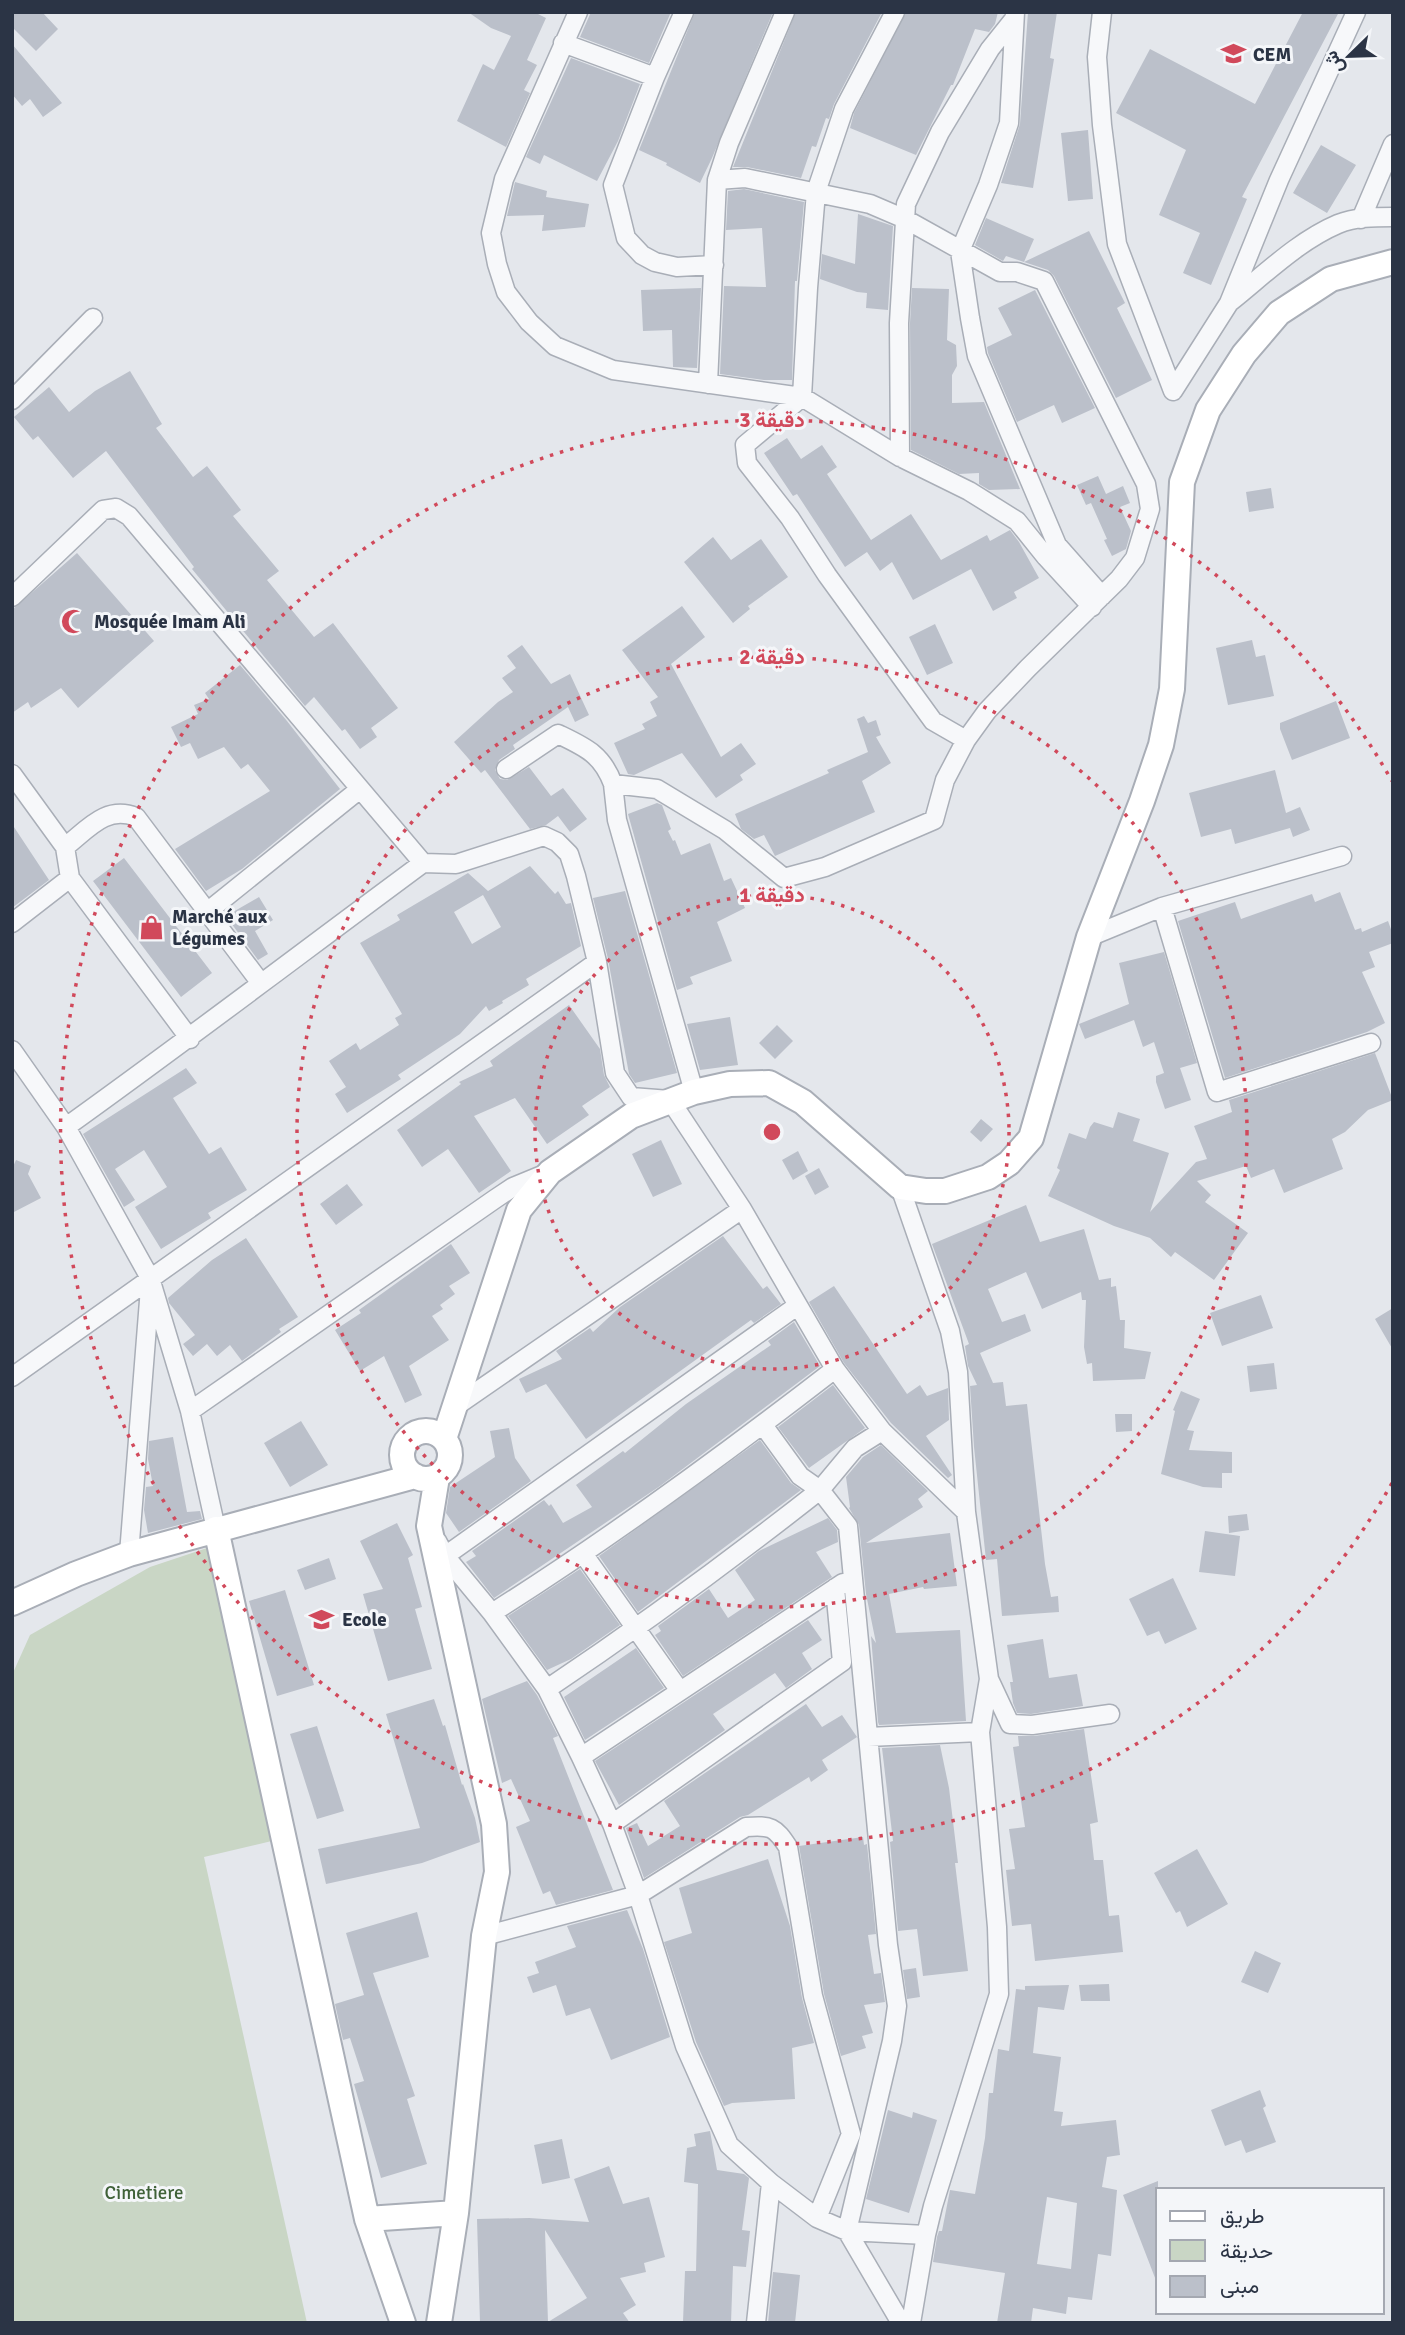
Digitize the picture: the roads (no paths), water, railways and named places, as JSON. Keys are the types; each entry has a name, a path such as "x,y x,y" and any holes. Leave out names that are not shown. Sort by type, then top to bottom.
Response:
{"main road":[{"path":"444,1439 519,1210 553,1170 631,1116 694,1092 730,1084 769,1083 803,1101 900,1187 944,1191 988,1177 1009,1163 1031,1138 1089,937 1161,745 1172,690 1182,482 1208,410 1244,354 1279,313 1331,279 1393,262"},
{"path":"13,1601 129,1554 326,1500 418,1469 448,1465 450,1457 444,1439 429,1432 414,1435 408,1440 418,1469 494,1824 497,1872 484,1936 456,2213 439,2323"},
{"path":"216,1529 367,2219 402,2323"},
{"path":"367,2219 456,2213"}],"street":[{"path":"578,12 504,179 492,233 497,264 506,292 529,322 555,346 613,370 802,397 900,457 969,491 1017,521 1046,557 1097,601"},
{"path":"684,12 655,77 613,185 626,237 642,255 655,262 677,267 714,265"},
{"path":"708,384 717,180 729,143 785,12"},
{"path":"895,12 844,109 816,192 802,397 745,445 747,463 790,518 827,575 933,721 966,740"},
{"path":"1102,12 1097,57 1102,125 1117,244 1173,391 1229,303 1279,180 1356,12"},
{"path":"900,457 899,323 906,204 940,132 990,49 1014,16"},
{"path":"1014,16 1009,123 988,185 960,251 977,356 1057,545 1097,601"},
{"path":"563,43 655,77"},
{"path":"1361,219 1393,144"},
{"path":"614,784 657,789 724,830 784,878 825,867 934,820 945,780 966,740 987,711 1019,677 1119,579 1135,558 1150,509 1146,484 1044,281 1017,272 1000,272 905,219 870,204 745,178 717,180"},
{"path":"1229,303 1306,243 1339,224 1361,219 1393,217"},
{"path":"12,400 93,318"},
{"path":"12,597 103,510 116,508 129,516 423,863"},
{"path":"506,769 558,734 589,748 607,768 614,784 617,820 694,1092"},
{"path":"13,778 65,847 70,878 190,1039"},
{"path":"207,912 360,789"},
{"path":"65,847 107,815 122,812 136,817 260,982"},
{"path":"66,1127 190,1039 260,982 423,863 456,864 544,836 557,842 569,854 576,876 597,962 615,1073 631,1097 670,1100 743,1209 835,1369 882,1431 966,1512"},
{"path":"1089,937 1162,907 1342,856"},
{"path":"12,923 70,878"},
{"path":"1162,907 1217,1092 1371,1042"},
{"path":"12,1377 597,962"},
{"path":"12,1050 66,1127 150,1278 190,1411 216,1529"},
{"path":"190,1411 513,1187 553,1170"},
{"path":"900,1187 953,1344 958,1372 966,1512 989,1679 1010,1724 1032,1724 1110,1714"},
{"path":"456,1406 743,1209"},
{"path":"129,1554 150,1278"},
{"path":"445,1556 797,1306"},
{"path":"492,1614 584,1555 763,1425 835,1369"},
{"path":"763,1425 800,1476 820,1490 848,1526 888,1945 897,2006 892,2041 847,2231 901,2323"},
{"path":"547,1689 637,1629 730,1561 820,1490 855,1448 882,1431"},
{"path":"429,1526 445,1556 547,1689 581,1757 612,1824 638,1895 685,2046 729,2145 771,2183 817,2218 847,2231 926,2235"},
{"path":"584,1555 680,1690"},
{"path":"581,1757 854,1576"},
{"path":"612,1824 842,1662 835,1588"},
{"path":"911,2323 926,2235 999,1994 997,1927 980,1732 989,1679"},
{"path":"869,1737 980,1732"},
{"path":"484,1936 638,1895 746,1827 763,1825 776,1830 788,1847 813,1996 850,2134 817,2218"},
{"path":"756,2323 771,2183"}],"place":[{"name":"CEM","path":"1233,54"},
{"name":"Mosquée Imam Ali","path":"74,621"},
{"name":"Marché aux Légumes","path":"152,927"},
{"name":"Ecole","path":"322,1619"}],"park label":[{"name":"Cimetiere","path":"144,2192"}]}
